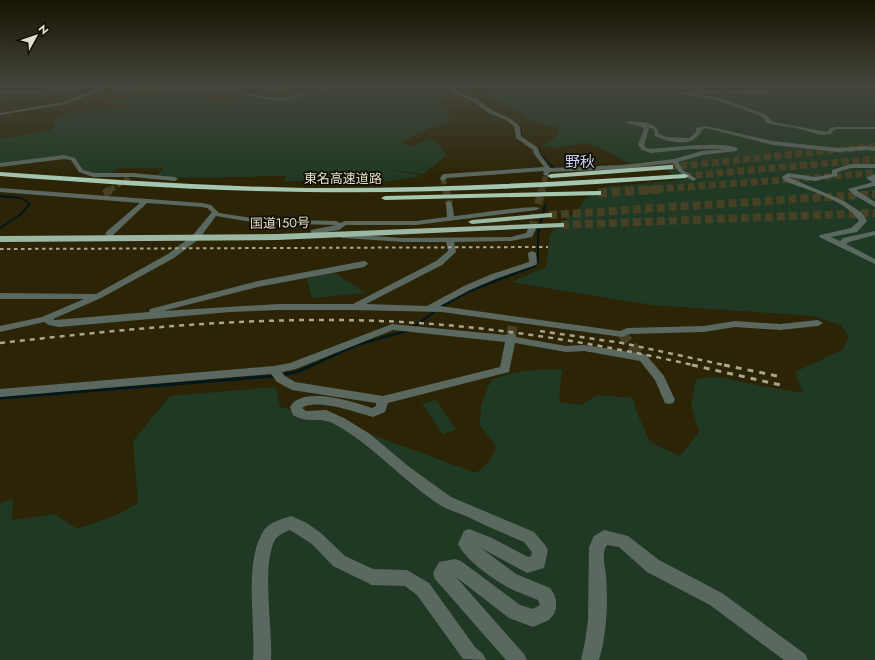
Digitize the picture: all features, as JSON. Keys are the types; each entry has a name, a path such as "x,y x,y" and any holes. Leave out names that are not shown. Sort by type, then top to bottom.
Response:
{"highway":[{"name":"東名高速道路","path":"0,174 188,183 329,185 509,179 672,164"},
{"name":"東名高速道路","path":"0,174 185,187 350,190 516,186 689,178"},
{"name":"東名高速道路","path":"0,182 172,194 302,198 408,198 598,193"},
{"name":"国道150号","path":"0,239 314,232 387,228 549,215"},
{"name":"国道150号","path":"0,234 278,237 561,225"}],"street":[{"path":"500,116 516,125 518,127 518,137 536,149 537,154 548,169 546,172"},
{"path":"764,116 768,121 774,124 801,127 818,133 829,133 832,129 837,128 875,128"},
{"path":"443,179 444,176 546,172 672,164 702,153 736,149 731,147 691,146 651,151 644,149 641,145 647,129 644,126 628,122 653,126 660,138 670,140 691,139 699,132 698,129 706,127 773,143 838,150 866,148 875,149"},
{"path":"0,166 64,157 73,159 81,171 86,174 175,179"},
{"path":"672,164 689,178"},
{"path":"875,166 851,166 834,171 835,175 815,179 788,175 785,177 787,180 846,205 862,216 863,221 854,230 823,237 841,244 875,262"},
{"path":"875,176 869,178 875,183 872,185 851,189 856,194 875,205"},
{"path":"0,190 96,198 202,204 214,208 216,212 198,235 171,256 98,296 45,319 0,329"},
{"path":"96,198 104,194"},
{"path":"109,234 146,201"},
{"path":"449,203 451,219"},
{"path":"214,214 258,221 416,223 508,212 524,208 537,209"},
{"path":"314,232 336,228 345,223"},
{"path":"332,235 403,240 511,239 529,235 532,229"},
{"path":"841,244 846,240 875,233"},
{"path":"354,307 440,263 452,252 449,239"},
{"path":"430,308 467,288 495,276 533,263 532,253"},
{"path":"132,317 258,284 364,264"},
{"path":"0,296 98,296"},
{"path":"45,319 52,323 60,324 132,317 278,307 354,307 442,309 513,321 622,334 627,331 704,329 735,324 780,326 818,323"},
{"path":"0,393 277,373 392,327 511,338 566,349 584,348 643,358 660,379 669,400"},
{"path":"277,373 292,386 383,400 505,369 511,338"},
{"path":"383,400 381,409 372,413 352,406 309,400 296,407 297,412 304,416 326,415 340,421 366,438 403,470 446,501 529,537 540,550 538,563 527,565 487,543 469,536 466,544 479,557 510,580 544,594 548,600 548,608 542,614 533,618 515,612 455,567 445,568 441,573 518,660"},
{"path":"262,660 263,645 260,564 270,534 279,527 291,523 302,528 317,539 339,561 372,577 407,578 423,589 469,653 477,660"},
{"path":"590,660 594,650 598,580 597,548 600,541 604,537 623,541 653,566 716,599 799,660"}],"green space":[{"path":"64,116 448,116 449,119 446,124 429,129 400,143 411,146 430,139 437,143 447,155 423,174 388,169 423,176 390,181 283,181 287,176 188,178 155,177 164,168 121,168 117,169 111,174 90,173 83,169 76,160 65,156 0,164 0,139 51,130 54,128 52,121"},
{"path":"523,116 875,116 875,660 0,660 0,503 13,499 12,520 55,514 77,529 121,513 138,503 133,441 170,396 276,387 280,407 337,422 476,473 489,461 496,446 480,425 481,405 491,380 508,374 544,369 562,370 559,402 581,405 597,395 633,398 637,413 650,442 680,456 699,432 691,404 696,380 720,377 803,393 795,372 842,350 849,337 841,325 814,316 652,305 511,282 546,267 550,234 579,208 584,200 604,187 678,180 659,163 670,160 628,163 599,147 584,143 555,148 543,145 553,139 559,131 555,127 533,122"},
{"path":"333,272 366,293 312,298 307,279"},
{"path":"436,400 456,430 443,434 422,404"}],"waterway":[{"path":"503,116 521,126 521,130"},
{"path":"521,130 522,138"},
{"path":"534,146 539,149 541,155 554,168"},
{"path":"0,196 21,198 30,204 20,215 0,228"},
{"path":"533,267 538,261 538,233 545,205"},
{"path":"414,327 442,306 469,291 533,267"},
{"path":"311,366 356,345 410,330"},
{"path":"281,375 297,372 313,365"},
{"path":"0,398 276,376"}],"tunnel":[{"path":"670,167 875,146"},
{"path":"685,176 875,159"},
{"path":"646,190 875,173"},
{"path":"542,190 546,174"},
{"path":"110,190 129,178"},
{"path":"443,179 446,190"},
{"path":"104,194 112,189"},
{"path":"446,189 449,203"},
{"path":"538,204 542,189"},
{"path":"598,193 663,189"},
{"path":"549,215 875,194"},
{"path":"561,225 875,213"},
{"path":"532,229 535,214"},
{"path":"511,336 513,324"},
{"path":"622,334 643,358"}],"railway":[{"path":"0,249 548,247"},
{"path":"0,343 95,333 237,322 285,320 380,321 459,326 539,336 618,349 697,366"},
{"path":"540,331 622,343 729,366"},
{"path":"692,365 785,386"},
{"path":"724,365 782,377"}],"district":[{"name":"野秋","path":"580,162"}]}
